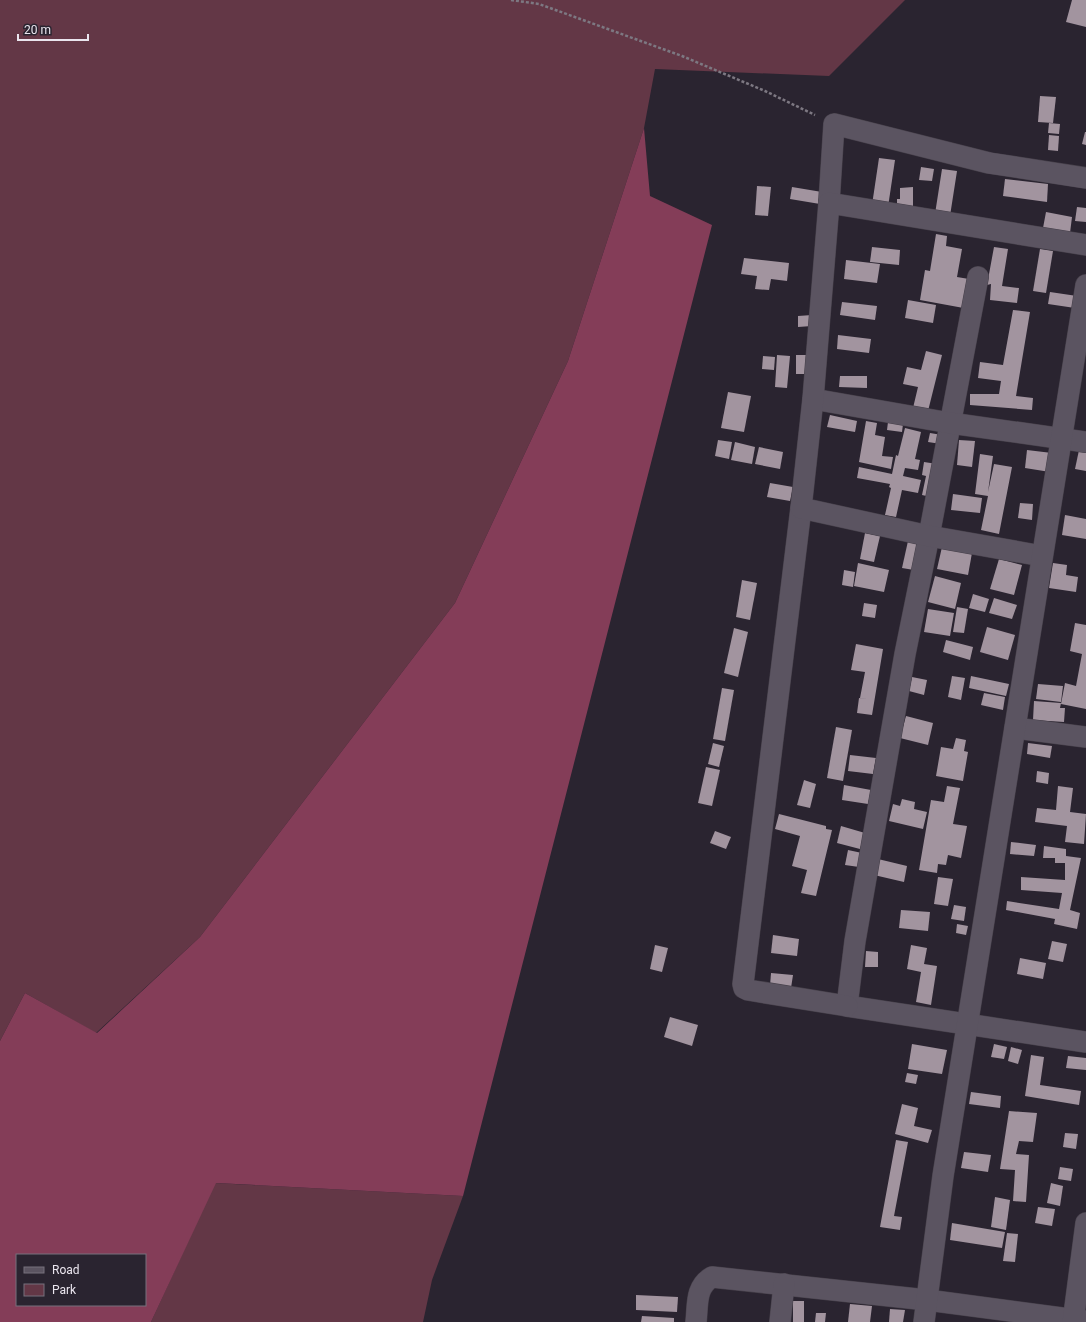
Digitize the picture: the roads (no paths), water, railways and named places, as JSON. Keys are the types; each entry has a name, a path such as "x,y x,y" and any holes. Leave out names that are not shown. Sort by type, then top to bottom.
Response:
{"street":[{"path":"1086,178 989,163 834,124 814,400 744,984 744,988 748,990 1086,1042"},
{"path":"828,203 1086,244"},
{"path":"846,1006 855,941 905,654 978,277"},
{"path":"924,1322 943,1176 1086,285"},
{"path":"814,400 1086,442"},
{"path":"801,508 929,536 1042,556"},
{"path":"1015,728 1086,737"},
{"path":"696,1322 700,1288 705,1281 712,1277 927,1300 1077,1321 1086,1223"},
{"path":"780,1322 784,1284"}]}
